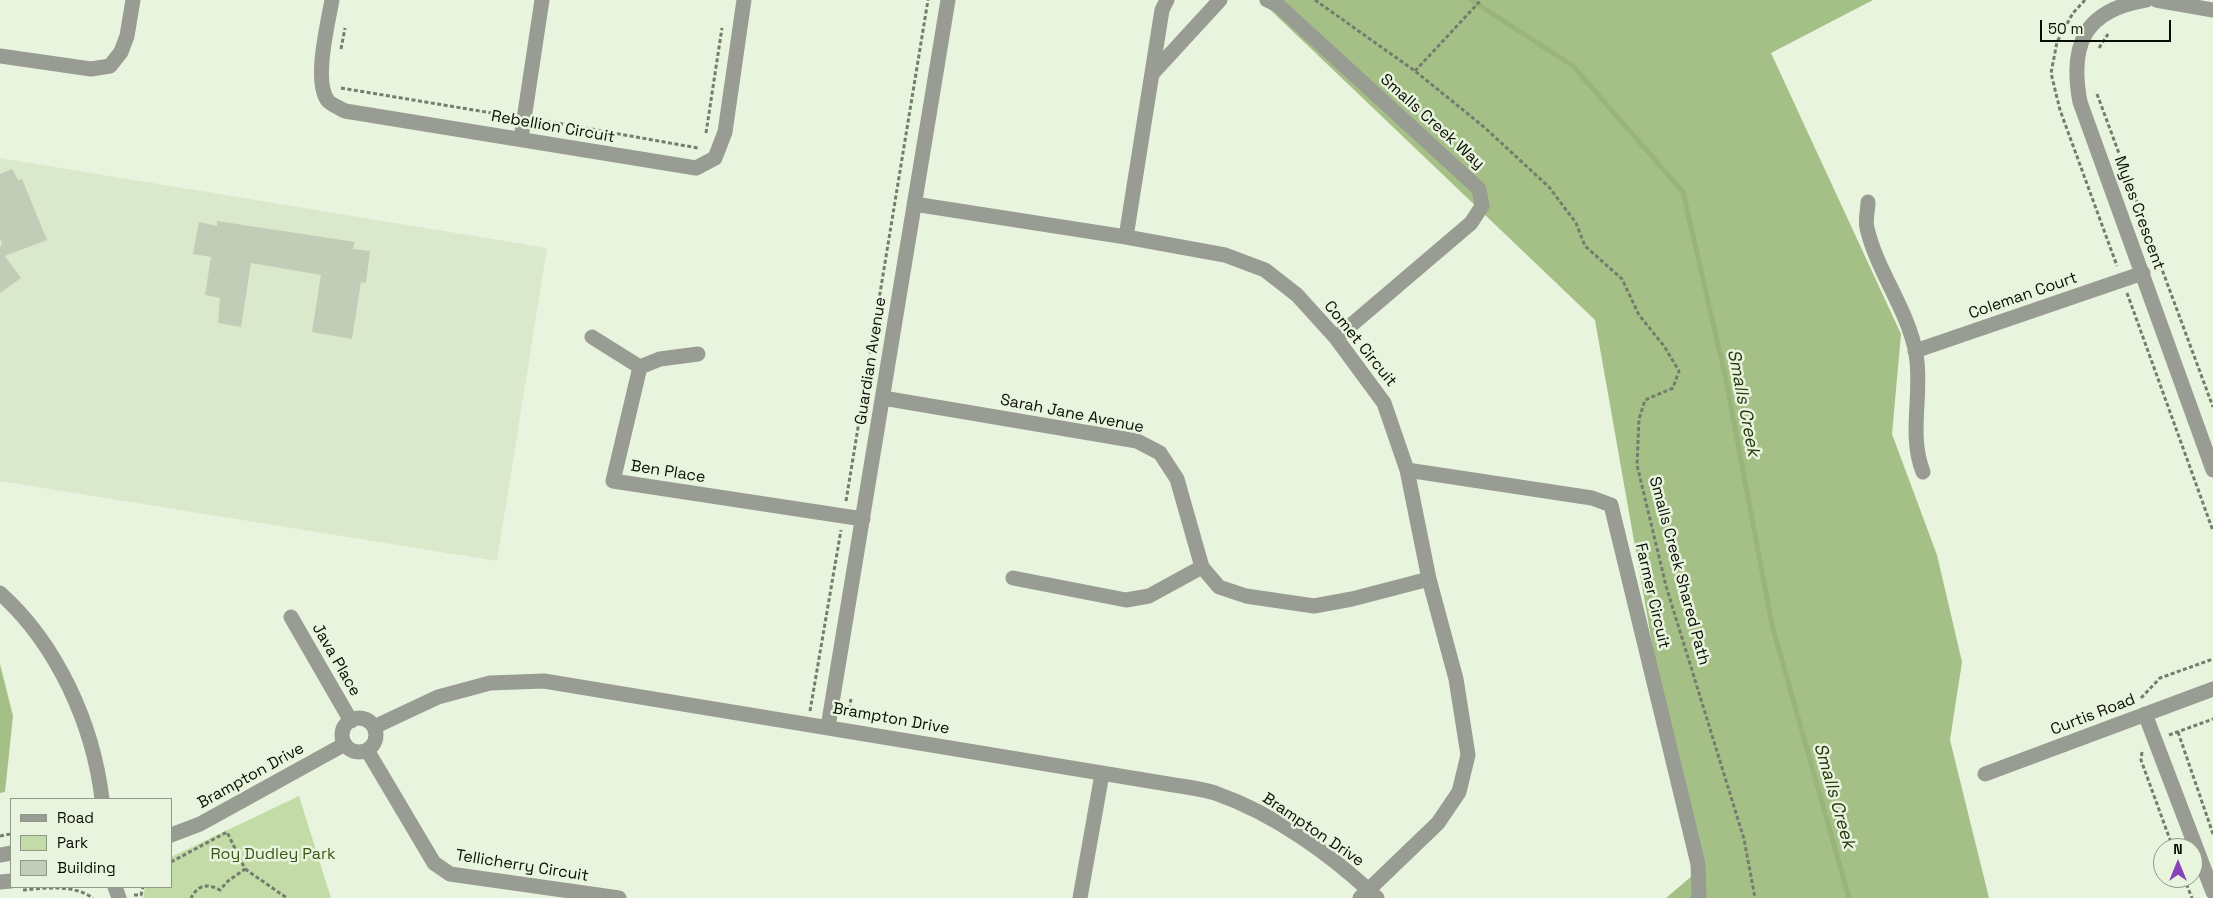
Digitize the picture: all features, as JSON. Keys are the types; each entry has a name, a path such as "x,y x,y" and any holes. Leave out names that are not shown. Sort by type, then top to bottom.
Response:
{"street":[{"path":"0,56 91,69 110,66 121,52 127,36 133,0"},
{"name":"Rebellion Circuit","path":"332,0 322,63 322,88 329,102 345,111 696,168 715,158 725,132 744,0"},
{"path":"521,139 542,0"},
{"name":"Guardian Avenue","path":"828,727 948,0"},
{"path":"1126,237 1162,10 1167,0"},
{"path":"1152,74 1220,0"},
{"name":"Smalls Creek Way","path":"1267,0 1278,5 1480,189 1482,206 1471,222 1336,338"},
{"name":"Myles Crescent","path":"2146,0 2122,5 2103,14 2082,41 2075,68 2080,102 2213,470"},
{"path":"2156,0 2213,10"},
{"path":"1868,202 1866,227 1876,256 1898,300 1916,352 1918,366 1917,458 1923,472"},
{"name":"Comet Circuit","path":"914,204 1126,237 1224,255 1265,270 1297,295 1336,338 1384,403 1407,470 1429,579 1456,679 1468,755 1459,792 1438,823 1369,895"},
{"name":"Coleman Court","path":"1916,352 2142,273"},
{"path":"592,337 640,367 660,359 698,354"},
{"name":"Ben Place","path":"640,367 613,481 863,519"},
{"name":"Sarah Jane Avenue","path":"883,398 1137,441 1160,453 1177,479 1202,567 1219,587 1246,596 1314,606 1352,599 1429,579"},
{"name":"Farmer Circuit","path":"1407,470 1592,498 1612,505 1698,864 1698,898"},
{"path":"1013,578 1126,600 1149,596 1202,567"},
{"path":"0,593 25,619 59,666 79,710 93,754 102,798"},
{"name":"Java Place","path":"291,617 351,721"},
{"name":"Brampton Drive","path":"374,727 438,697 490,683 544,681 807,723 1102,774 1174,784 1214,793 1249,807 1283,826 1332,859 1369,895"},
{"name":"Curtis Road","path":"1985,774 2213,689"},
{"path":"2145,714 2213,892"},
{"path":"366,720 374,727 376,732 375,743 367,750 357,752 345,744 343,732 351,721 366,720"},
{"name":"Brampton Drive","path":"172,835 200,824 345,744"},
{"name":"Tellicherry Circuit","path":"367,750 434,864 450,874 619,898"},
{"path":"1080,898 1102,774"}],"path":[{"path":"807,723 813,703 928,0"},
{"name":"Smalls Creek Shared Path","path":"1315,0 1415,71 1484,127 1549,187 1576,223 1585,246 1622,279 1639,315 1664,346 1679,371 1673,388 1645,400 1639,419 1637,465 1666,586 1744,839 1755,898"},
{"path":"1415,71 1481,0"},
{"path":"705,138 723,20"},
{"path":"340,55 345,27"},
{"path":"2097,51 2109,32"},
{"path":"336,82 342,89 704,148"},
{"path":"2097,94 2213,407"},
{"path":"540,114 540,121"},
{"path":"2178,732 2213,834"},
{"path":"172,861 227,832 245,869 287,898"},
{"path":"191,898 195,890 203,885 213,886 220,890 228,881 245,869"},
{"path":"62,888 86,893 94,898"}],"shaded area":[{"path":"0,158 547,248 497,561 0,481"}],"green space":[{"path":"1260,0 1873,0 1771,53 1901,334 1892,434 1937,555 1962,662 1950,740 1989,898 1666,898 1693,875 1595,320"},
{"path":"0,664 13,716 5,792 0,793"},
{"name":"Roy Dudley Park","path":"299,796 331,898 143,898 145,888 172,888 172,857"}],"building":[{"path":"12,169 18,180 22,179 47,240 5,256 21,278 0,293 0,247 2,243 0,238 0,174"},
{"path":"217,221 355,242 353,249 370,251 366,283 361,282 352,339 312,332 321,275 251,263 241,327 218,323 220,298 205,295 211,257 193,254 199,222 217,226"}],"waterway":[{"name":"Smalls Creek","path":"1471,0 1573,66 1683,192 1725,375 1772,625 1849,898"}]}
